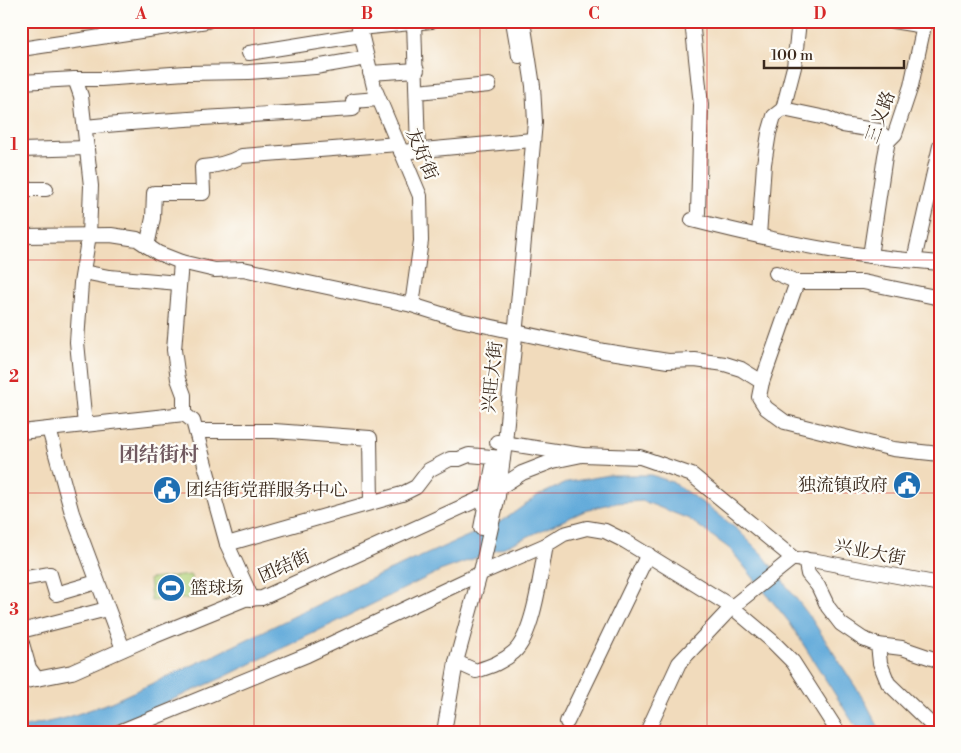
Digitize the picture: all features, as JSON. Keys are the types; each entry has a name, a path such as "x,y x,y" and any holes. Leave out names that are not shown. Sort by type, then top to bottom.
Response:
{"street":[{"path":"21,49 170,24 207,21"},
{"path":"249,53 359,28 432,21"},
{"name":"兴旺大街","path":"444,732 456,662 493,496 501,443 512,331 529,140 526,102 513,21"},
{"name":"兴旺大街","path":"523,21 535,122 529,140"},
{"path":"692,21 701,105 695,216 759,236 870,256 940,263"},
{"path":"759,236 764,164 769,132 774,116 783,109 794,67 798,21"},
{"path":"892,21 924,23"},
{"path":"414,22 418,92 418,150"},
{"name":"三义路","path":"870,256 888,141 895,134 911,86 924,23"},
{"name":"友好街","path":"359,28 378,99 420,196 421,241 412,305"},
{"path":"21,82 186,73 249,72 315,66 367,58"},
{"path":"370,73 417,70"},
{"path":"75,79 82,96 91,186 89,235 83,272 77,342 85,424"},
{"path":"418,92 489,85"},
{"path":"85,127 166,119 353,109 353,101 378,99"},
{"path":"783,109 826,118 843,125 879,130 888,141"},
{"path":"147,246 153,218 154,193 202,193 202,167 216,166 242,156 399,148 418,150 529,140"},
{"path":"914,260 940,146"},
{"path":"21,150 87,148"},
{"path":"21,189 46,188"},
{"path":"21,236 111,235 137,239 158,253 182,262 215,270 243,269 412,305 460,320 604,351 668,361 711,361 741,369 762,382"},
{"path":"182,262 174,350 178,379 184,395 184,414"},
{"path":"83,272 109,277 180,283"},
{"path":"776,273 797,282 863,282 940,298"},
{"path":"797,282 762,382 759,397 766,408 785,422 893,448 940,454"},
{"path":"21,432 184,414 194,421 227,544 252,598"},
{"path":"49,429 72,513 106,609 123,649"},
{"path":"196,431 274,431 370,438 371,503"},
{"path":"501,443 582,455 640,457 692,475 799,559 818,586 828,607 841,624 863,639 878,645 902,648 940,661"},
{"path":"227,544 402,494 416,488 429,470 450,459 459,459 469,455 499,458"},
{"name":"团结街","path":"21,682 72,672 245,599 262,598 493,496 529,470 553,461 582,455"},
{"path":"118,732 141,727 307,655 476,571 546,545 564,534 587,528 605,531 648,554 732,607 788,656 838,732"},
{"path":"456,662 476,671 498,664 516,650 531,622 546,545"},
{"path":"567,722 648,554"},
{"path":"647,732 679,663 732,607 799,559"},
{"name":"兴业大街","path":"799,559 940,584"},
{"name":"兴旺大街","path":"439,732 453,646 476,571"},
{"path":"21,579 50,574 56,594 97,582"},
{"path":"21,631 106,609"},
{"path":"21,640 29,668 37,679"},
{"path":"878,645 880,663 888,682 939,732"}],"green space":[{"name":"篮球场","path":"191,575 193,598 151,601 149,579"}],"water":[{"path":"610,475 651,475 672,482 713,510 739,531 763,555 811,618 866,703 881,732 859,732 789,622 730,549 689,519 643,501 615,503 589,509 500,549 440,571 222,678 98,732 21,732 21,728 66,718 109,703 215,655 366,581 504,520 537,496 568,482"}],"place":[{"name":"独流镇政府","path":"907,485"},
{"name":"团结街党群服务中心","path":"167,490"},
{"name":"篮球场","path":"171,588"}],"district":[{"name":"团结街村","path":"159,454"}]}
